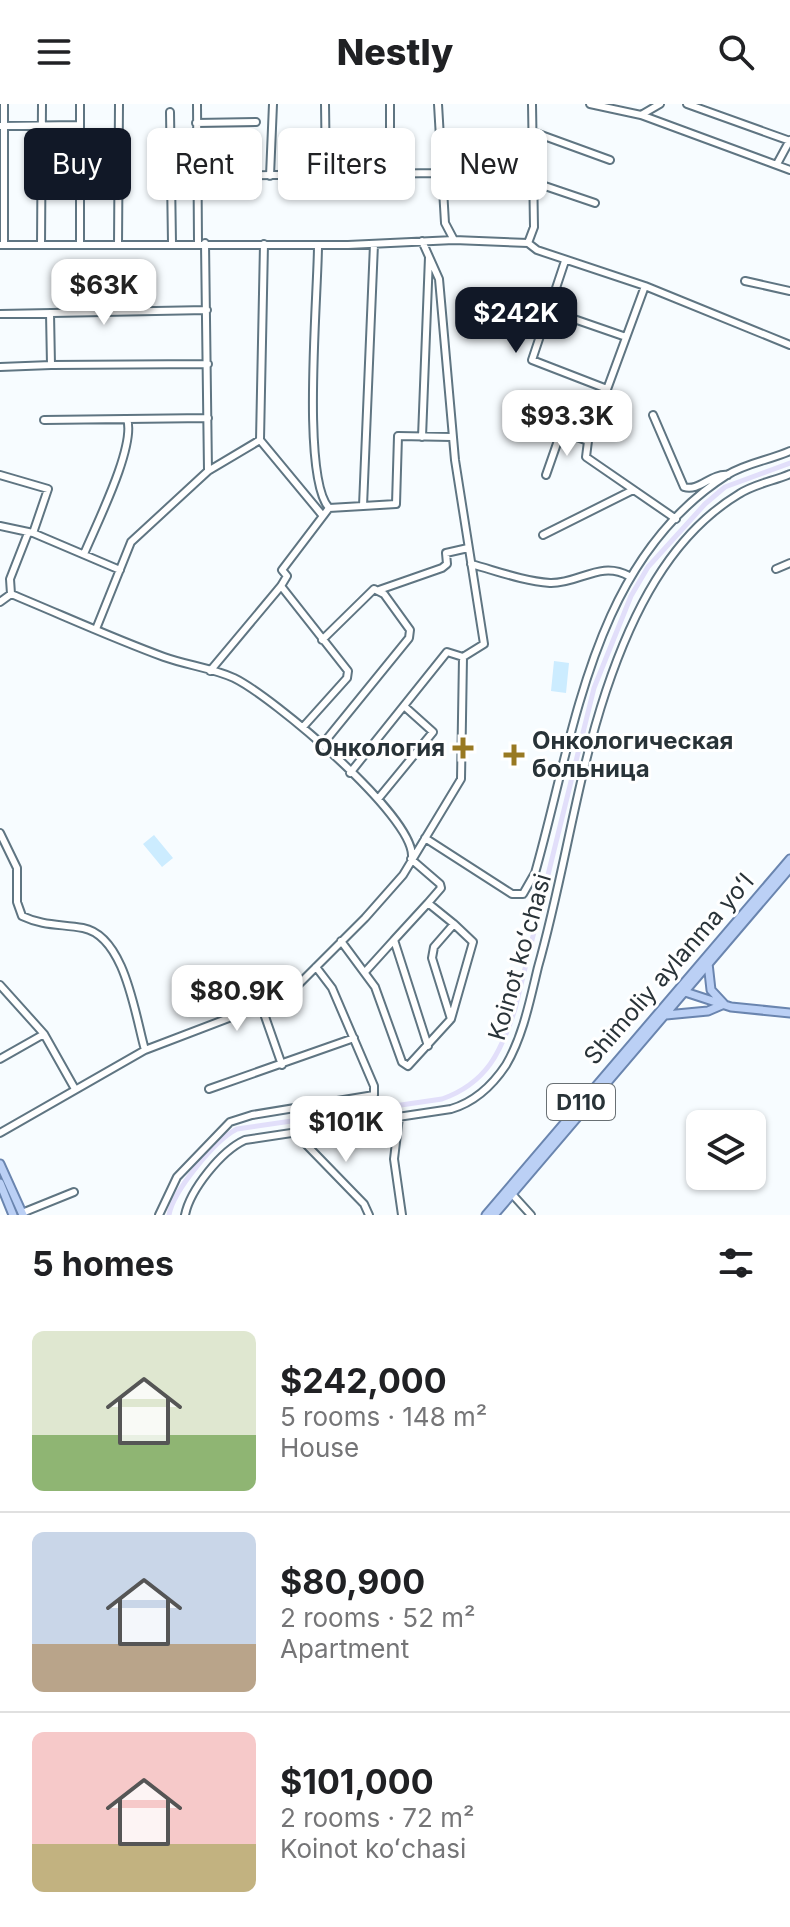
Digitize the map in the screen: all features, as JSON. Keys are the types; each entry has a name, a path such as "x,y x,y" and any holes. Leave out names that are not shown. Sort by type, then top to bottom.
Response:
{"main road":[{"name":"Shimoliy aylanma yoʻl","path":"494,1215 790,859"},
{"name":"Shimoliy aylanma yoʻl","path":"486,1215 664,1016 680,991 790,868"},
{"path":"708,963 711,990 724,1005"},
{"path":"680,991 724,1005 790,1013"},
{"path":"664,1016 680,1011 708,1011 724,1005"},
{"path":"0,1164 16,1214"},
{"path":"0,1183 16,1214"}],"street":[{"path":"4,104 2,245 318,245 454,240 528,243 565,261 645,286 790,345"},
{"path":"41,245 42,104"},
{"path":"80,104 80,245"},
{"path":"118,245 119,104"},
{"path":"196,128 197,104"},
{"path":"270,176 273,104"},
{"path":"325,104 325,128"},
{"path":"390,104 390,128"},
{"path":"438,104 439,128"},
{"path":"590,104 645,114 790,170"},
{"path":"645,114 648,104"},
{"path":"645,114 660,104"},
{"path":"687,104 790,141 777,164"},
{"path":"533,106 533,128"},
{"path":"170,112 172,243"},
{"path":"196,123 256,122"},
{"path":"2,125 80,125"},
{"path":"547,137 610,160"},
{"path":"262,176 278,176"},
{"path":"547,187 595,203"},
{"path":"199,200 207,310 208,471"},
{"path":"443,200 445,223 454,240"},
{"path":"528,243 534,227 533,200"},
{"path":"350,773 447,652 463,657 484,644 452,437 439,279 422,241"},
{"path":"264,244 260,440 323,516"},
{"path":"363,506 374,244"},
{"path":"318,245 313,463 322,501 329,508 396,504 397,438 452,437"},
{"path":"422,437 429,257"},
{"path":"565,261 532,360 607,389"},
{"path":"745,281 790,291"},
{"path":"645,286 588,441 587,460 676,519"},
{"path":"519,300 626,337"},
{"path":"0,314 207,310"},
{"path":"50,313 51,365"},
{"path":"0,367 208,364"},
{"path":"653,415 684,487 693,489 720,474 728,475"},
{"path":"44,420 208,418"},
{"path":"525,418 588,441"},
{"path":"84,554 123,455 129,429 127,419"},
{"path":"546,475 561,432"},
{"path":"96,629 131,542 208,471 260,440"},
{"path":"425,838 512,894 523,894 540,855 579,700 629,576 676,519 728,475 790,451"},
{"name":"Koinot koʻchasi","path":"185,1215 192,1197 237,1143 467,1103 486,1090 511,1055 547,936 583,782 613,673 656,579 678,550 740,493 790,474"},
{"path":"0,475 48,489 10,579 11,594"},
{"path":"543,535 633,490"},
{"path":"210,671 281,586 287,576 282,570 329,508"},
{"path":"0,526 30,533 120,570"},
{"path":"322,640 370,592 442,568 447,564 446,553 468,548"},
{"path":"776,569 790,563"},
{"path":"471,564 526,580 551,583 604,570 629,576"},
{"path":"281,586 348,675 303,727"},
{"path":"322,745 409,638 407,625 379,590"},
{"path":"0,602 11,594"},
{"path":"11,594 96,629 233,678 286,712 395,816 410,841 411,859 441,885 365,972"},
{"path":"0,1133 145,1050 262,1008 294,989 397,884 461,779 463,657"},
{"path":"378,799 433,732 404,706"},
{"path":"0,833 17,868 17,902 22,916 53,926 94,932 119,958 145,1050"},
{"path":"341,941 379,996 404,1065 409,1065 451,1019 473,942 428,903"},
{"path":"451,1019 432,958 434,947 454,924"},
{"path":"394,940 428,1046"},
{"path":"159,1215 172,1184 230,1122 252,1115 374,1095 374,1086 332,988 316,967"},
{"path":"0,985 44,1034 75,1089"},
{"path":"262,1008 282,1065"},
{"path":"0,1059 44,1034"},
{"path":"209,1089 354,1038"},
{"path":"399,1117 394,1159 402,1215"},
{"path":"295,1133 364,1204 369,1215"},
{"path":"16,1214 74,1192"},
{"path":"512,1194 531,1215"}],"shaded area":[{"path":"554,661 569,663 566,693 551,691"},
{"path":"154,835 173,858 162,867 143,844"}],"waterway":[{"path":"169,1215 178,1193 196,1167 237,1129 442,1099 481,1075 498,1052 515,1009 594,688 631,596 648,567 705,504 725,487 790,463"}],"place":[{"name":"Онкология","path":"463,748"},
{"name":"Онкологическая больница","path":"514,755"}]}
